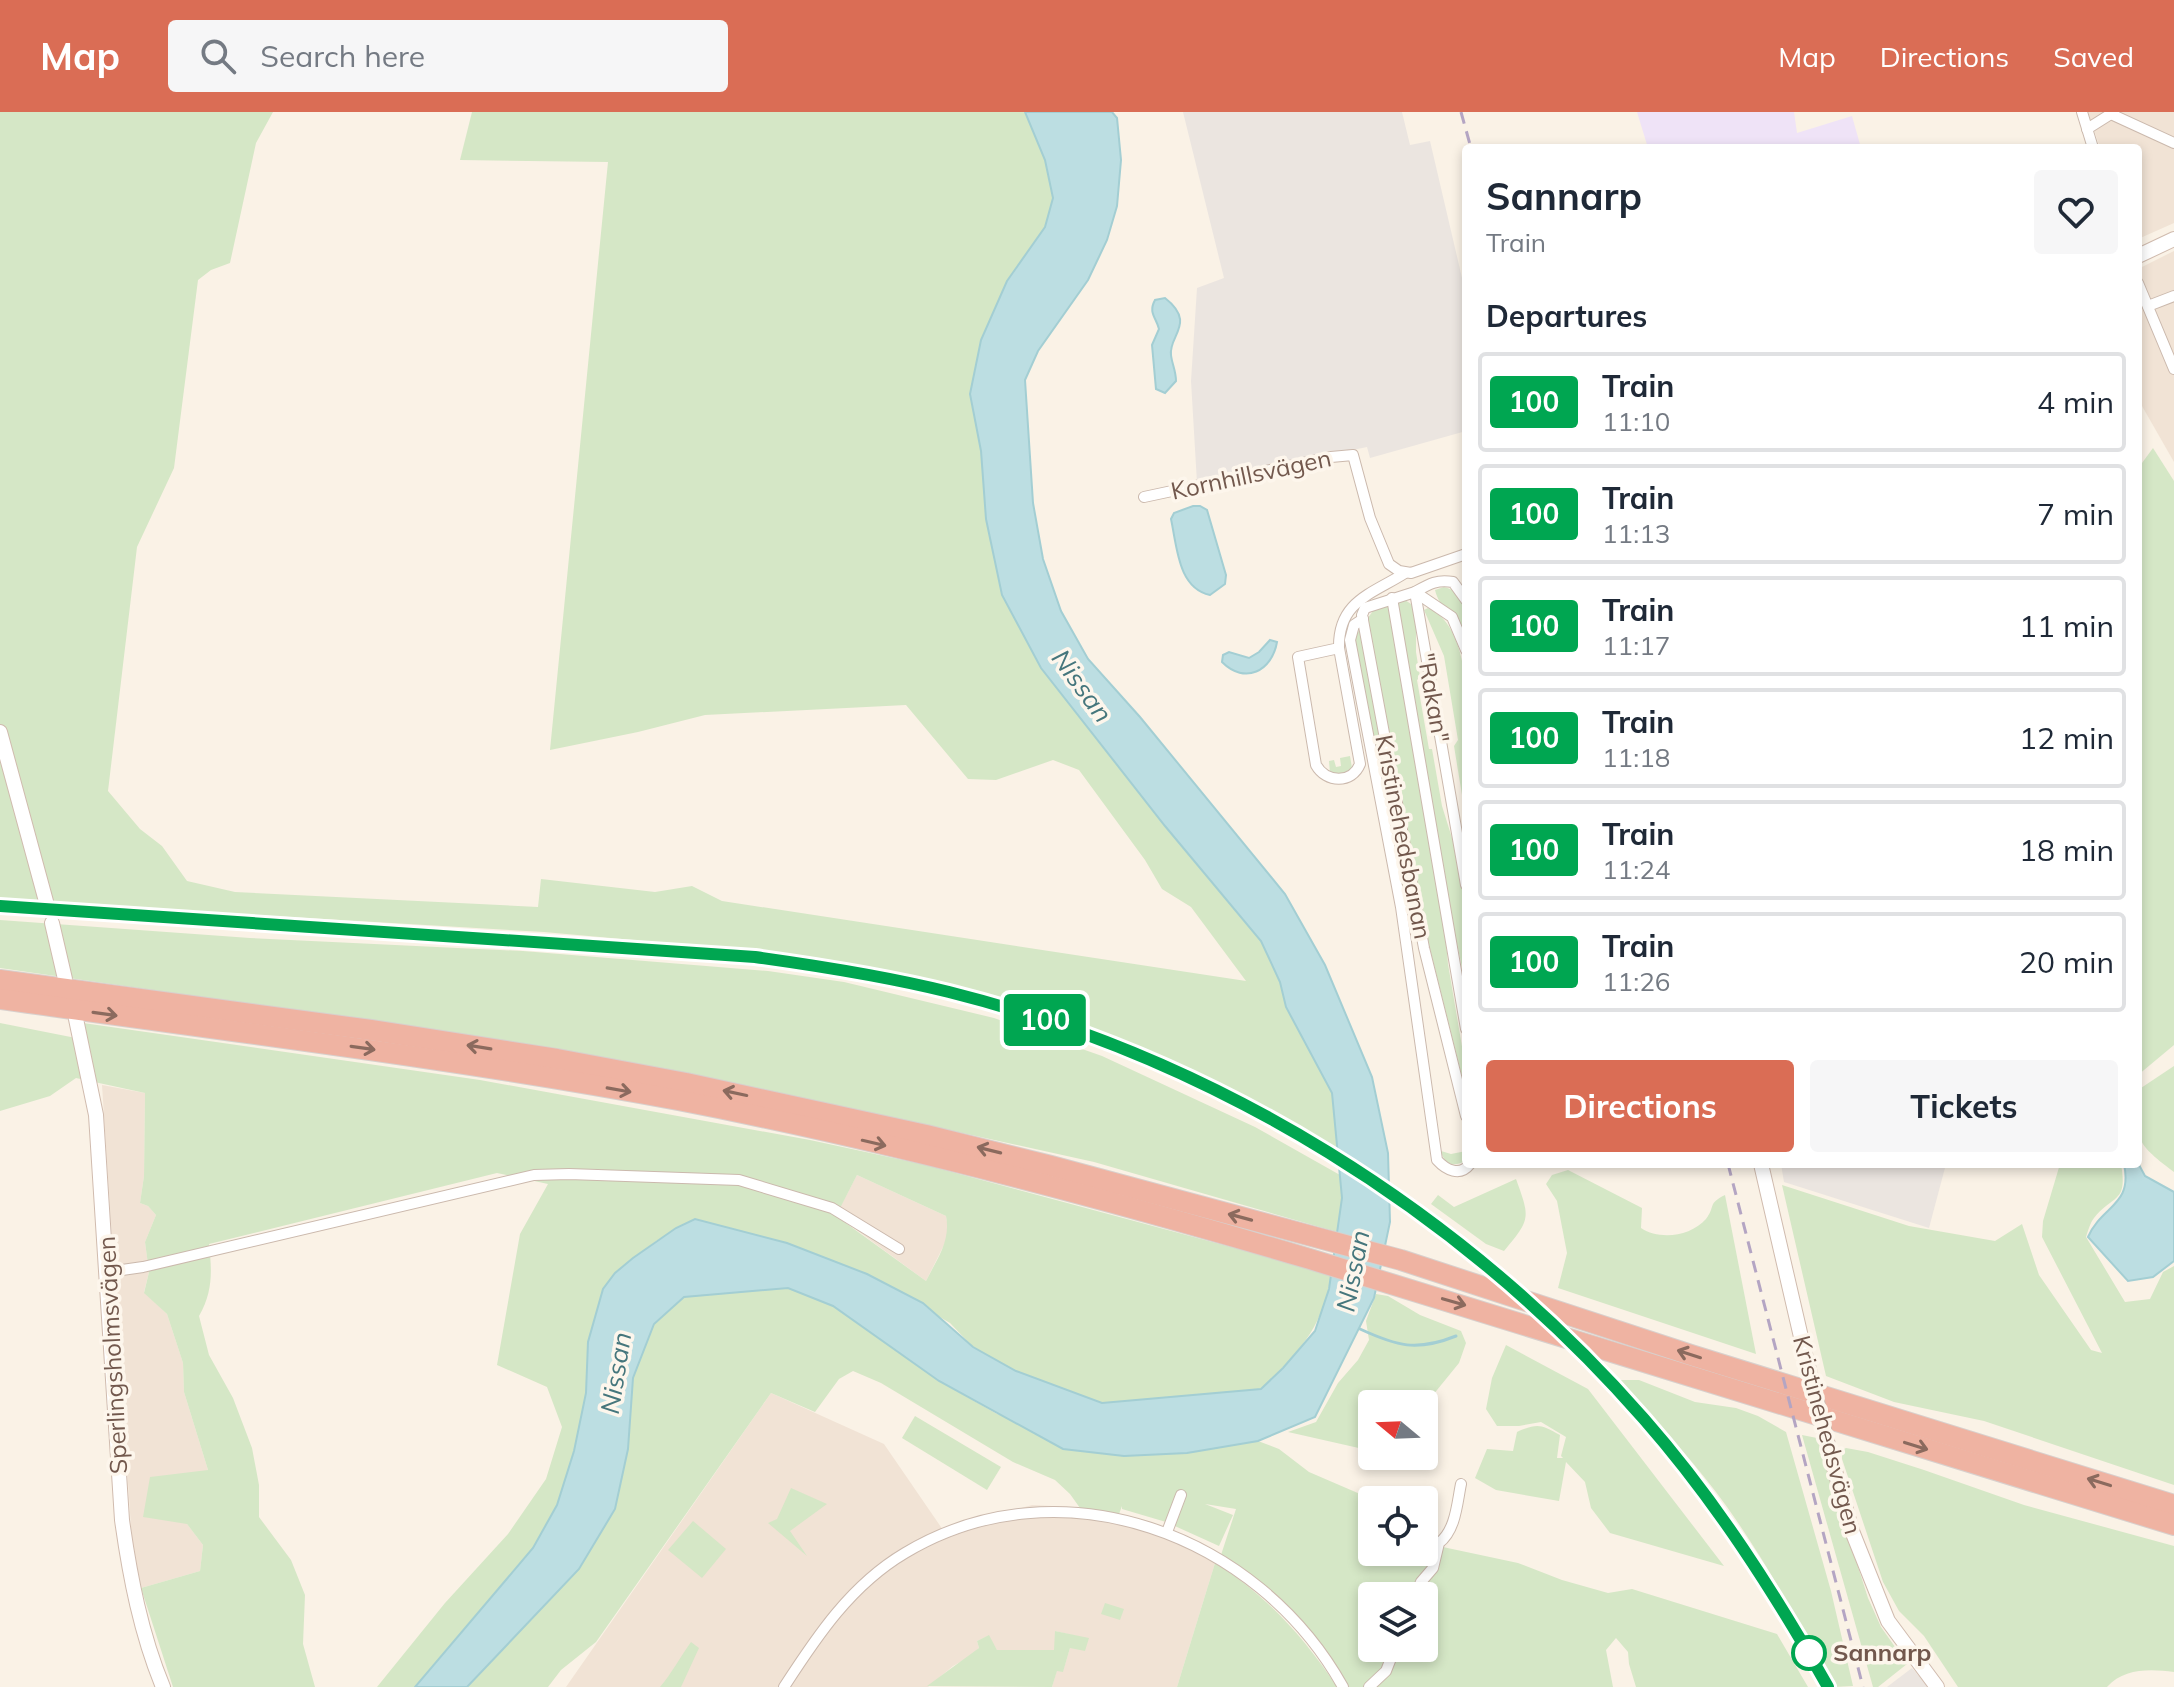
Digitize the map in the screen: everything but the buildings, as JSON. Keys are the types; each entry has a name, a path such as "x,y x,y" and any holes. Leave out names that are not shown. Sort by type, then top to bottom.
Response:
{"highway":[{"path":"0,980 371,1030 686,1083 954,1142 1401,1260 1705,1359 2174,1505"},
{"path":"0,999 371,1049 681,1101 922,1153 1047,1184 1310,1259 2174,1525"}],"street":[{"path":"2082,112 2092,144"},
{"path":"2087,129 2113,114 2174,143"},
{"path":"2142,254 2174,239"},
{"path":"2142,292 2174,369"},
{"path":"2148,306 2174,296"},
{"name":"Kornhillsvägen","path":"1144,497 1353,455 1370,518 1389,564 1405,573"},
{"path":"1462,555 1405,573 1361,610 1350,640 1401,907 1437,1160 1454,1171 1465,1168"},
{"path":"1339,648 1298,657 1316,765 1320,772 1334,779 1351,776 1360,764 1339,648 1343,621 1365,608 1415,592 1437,580 1453,582 1462,594"},
{"path":"1415,592 1452,617 1462,641"},
{"name":"\"Rakan\"","path":"1415,592 1462,863"},
{"path":"1392,598 1462,1006"},
{"name":"Kristinehedsbanan","path":"1361,610 1424,948 1462,1100"},
{"path":"0,732 47,905"},
{"path":"52,923 65,979"},
{"name":"Sperlingsholmsvägen","path":"76,1019 96,1115 122,1520 143,1629 163,1687"},
{"name":"Kristinehedsvägen","path":"1762,1168 1804,1350 1852,1531 1888,1621 1937,1687"},
{"path":"108,1272 143,1267 534,1175 739,1180 832,1208 899,1249"},
{"path":"1421,1582 1433,1568 1439,1543 1449,1530 1461,1484"},
{"path":"1167,1532 1181,1495"},
{"path":"784,1687 841,1605 868,1579 903,1554 944,1532 982,1520 1026,1512 1116,1518 1167,1532 1207,1551 1242,1574 1303,1629 1343,1687"},
{"path":"1369,1687 1386,1671 1390,1662"}],"shaded area":[{"path":"1183,112 1402,112 1410,145 1430,141 1462,278 1462,432 1370,458 1367,447 1197,483 1191,381 1197,288 1224,278"},
{"path":"1637,112 1794,112 1797,133 1852,116 1860,144 1647,144"},
{"path":"2088,112 2174,112 2174,223 2142,237 2142,144 2099,144"},
{"path":"2174,251 2174,462 2142,406 2142,267"},
{"path":"102,1085 145,1093 144,1176 140,1203 156,1215 145,1242 149,1272 144,1292 167,1314 183,1363 184,1392 208,1470 187,1524 203,1545 200,1571 141,1588 132,1543"},
{"path":"1782,1168 1945,1168 1929,1228 1784,1182"},
{"path":"857,1175 946,1216 946,1241 926,1281 836,1215"},
{"path":"771,1393 884,1444 943,1530 1032,1505 1092,1508 1151,1523 1208,1548 1215,1563 1177,1687 1052,1687 1057,1670 1063,1671 1070,1648 1089,1639 1055,1631 1055,1650 997,1650 988,1636 977,1641 979,1648 971,1656 953,1666 928,1687 566,1687"},
{"path":"1912,1668 1928,1687 1887,1687"}],"green space":[{"path":"0,112 273,112 256,143 230,263 211,270 198,280 174,468 137,547 108,791 140,829 162,846 187,881 235,892 538,907 541,879 655,892 692,886 722,901 1246,981 1191,907 1162,889 1145,860 1079,770 1053,760 996,780 968,779 906,705 705,715 550,750 608,162 460,160 472,112 1025,112 1045,160 1053,198 1045,227 1007,281 970,394 981,451 986,519 1002,595 1165,826 1261,941 1280,982 1286,1007 1332,1093 1338,1153 1260,1107 1137,1047 1044,1011 932,980 841,962 779,953 544,932 256,915 30,906 0,901"},
{"path":"2153,448 2174,481 2174,1045 2142,1072 2142,463"},
{"path":"1444,587 1462,599 1462,630 1444,608 1435,590"},
{"path":"1400,601 1411,604 1416,614 1416,652 1420,677 1417,680 1429,749 1432,749 1442,806 1457,854 1462,883 1462,967 1447,897 1398,604"},
{"path":"1387,604 1390,608 1444,919 1462,1046 1462,1077 1419,905 1367,619 1373,611"},
{"path":"1428,608 1445,620 1456,640 1462,661 1462,795 1454,746 1458,740 1444,656 1424,610"},
{"path":"1360,629 1413,917 1409,918 1356,646 1355,637"},
{"path":"1350,756 1352,768 1342,775 1330,773 1329,761 1334,760 1336,767 1341,766 1340,758"},
{"path":"0,920 250,938 523,951 768,971 844,982 994,1018 1102,1056 1255,1127 1340,1175 1342,1198 1337,1232 1094,1162 822,1102 545,1047 0,968"},
{"path":"0,1023 86,1040 83,1023 480,1080 810,1140 926,1165 1331,1274 1328,1293 1316,1324 1298,1351 1261,1389 1102,1403 1016,1371 973,1347 950,1323 867,1274 787,1243 695,1219 656,1241 615,1273 588,1342 586,1393 574,1451 557,1505 533,1548 415,1687 377,1687 445,1603 508,1534 546,1479 562,1427 547,1387 497,1365 520,1234 548,1184 497,1173 209,1244 210,1281 199,1316 209,1355 233,1398 252,1448 259,1485 259,1517 291,1560 305,1595 303,1644 315,1687 173,1687 141,1588 200,1571 203,1545 187,1524 143,1517 150,1477 208,1470 184,1392 183,1363 167,1314 144,1293 149,1272 145,1242 156,1215 140,1203 144,1176 145,1093 76,1078 50,1096 0,1111","holes":["857,1175 946,1216 945,1242 926,1281 836,1216"]},
{"path":"2174,1066 2174,1172 2142,1142 2142,1087"},
{"path":"1441,1151 1451,1154 1462,1152 1462,1162 1458,1164 1450,1164"},
{"path":"2059,1168 2122,1168 2121,1192 2094,1218 2086,1237 2125,1302 2150,1299 2163,1272 2174,1266 2174,1485 1984,1421 1894,1402 1826,1376 1782,1185 1909,1226 1995,1241 2022,1224 2039,1275 2091,1350 2102,1353 2042,1237 2043,1221"},
{"path":"1568,1170 1642,1208 1641,1228 1656,1234 1674,1235 1692,1230 1706,1219 1714,1203 1725,1195 1756,1354 1558,1288 1567,1253 1557,1201 1546,1184 1552,1175"},
{"path":"1516,1179 1524,1202 1525,1218 1519,1232 1504,1251 1486,1244 1431,1204 1438,1195 1454,1207"},
{"path":"788,1288 833,1306 939,1381 997,1414 1187,1453 1258,1441 1279,1449 1309,1472 1358,1493 1358,1566 1438,1566 1438,1546 1518,1563 1608,1593 1632,1589 1777,1634 1808,1687 1636,1687 1628,1652 1616,1638 1606,1650 1613,1687 1349,1687 1323,1647 1293,1613 1221,1555 1236,1509 1205,1504 1233,1515 1219,1546 1166,1522 1122,1509 1122,1506 1119,1514 1080,1508 1055,1480 1013,1462 881,1383 853,1371 839,1379 815,1412 771,1393 596,1642 561,1670 548,1687 467,1687 579,1569 628,1449 633,1378 654,1324 684,1297"},
{"path":"1376,1294 1388,1296 1420,1315 1461,1331 1466,1343 1459,1363 1437,1390 1358,1390 1358,1448 1288,1432 1316,1422 1338,1383 1358,1360 1369,1340 1366,1321"},
{"path":"1506,1345 1588,1389 1724,1566 1610,1533 1591,1508 1585,1482 1566,1462 1559,1501 1496,1490 1475,1478 1487,1449 1513,1451 1517,1432 1530,1427 1543,1427 1560,1435 1557,1458 1563,1458 1566,1437 1541,1422 1497,1426 1486,1409 1492,1378"},
{"path":"1620,1380 1639,1380 1695,1402 1736,1408 1786,1432 1831,1591 1853,1686 1834,1687 1779,1588 1733,1515 1693,1463"},
{"path":"915,1416 1001,1467 987,1490 902,1438"},
{"path":"1802,1435 1817,1438 1868,1598 1881,1627 1907,1664 1878,1687 1873,1687"},
{"path":"1842,1450 1868,1452 2024,1505 2174,1546 2174,1672 2147,1670 2129,1673 2107,1687 1958,1687 1924,1636 1899,1611 1883,1582 1842,1459"},
{"path":"791,1488 827,1504 790,1531 807,1556 768,1523 777,1519"},
{"path":"693,1521 726,1549 702,1578 668,1550"},
{"path":"1215,1563 1251,1589 1282,1618 1337,1687 1177,1687"},
{"path":"1105,1603 1124,1609 1120,1620 1101,1614"},
{"path":"1055,1631 1089,1638 1085,1651 1070,1648 1063,1672 1057,1671 1052,1687 927,1686 979,1648 977,1641 989,1635 997,1650 1054,1650"},
{"path":"691,1642 699,1648 681,1687 660,1687 668,1676"}],"water":[{"name":"Nissan","path":"1025,112 1112,112 1117,118 1121,160 1117,206 1107,240 1088,280 1038,351 1025,380 1033,503 1043,559 1061,611 1088,659 1140,717 1285,894 1325,965 1372,1077 1388,1153 1390,1222 1374,1298 1315,1417 1258,1441 1187,1453 1124,1456 1063,1449 939,1381 833,1306 788,1288 684,1297 654,1324 633,1378 628,1449 615,1509 579,1569 467,1687 415,1687 533,1548 557,1505 574,1451 586,1393 588,1342 603,1289 615,1273 633,1258 676,1228 695,1219 787,1243 867,1274 923,1303 973,1347 1016,1371 1102,1403 1261,1389 1315,1331 1329,1289 1342,1198 1332,1093 1286,1007 1280,982 1261,941 1165,826 1041,668 1002,595 986,519 981,451 970,394 981,340 1007,281 1045,227 1053,198 1045,160"},
{"path":"1165,298 1179,315 1180,322 1171,348 1176,381 1165,393 1156,389 1152,345 1159,329 1152,312 1155,300"},
{"path":"1193,506 1207,510 1226,575 1225,584 1210,595 1199,591 1185,575 1175,542 1171,519 1174,513"},
{"path":"1270,640 1277,642 1274,652 1270,661 1256,672 1240,673 1222,662 1223,655 1229,652 1249,658"},
{"path":"2125,1168 2141,1168 2145,1176 2174,1192 2174,1261 2153,1277 2128,1281 2088,1237 2120,1197 2126,1178"}],"waterway":[{"path":"1360,1329 1407,1345 1429,1344 1456,1336"}],"railway":[{"path":"1461,112 1470,144"},
{"path":"0,906 755,957 877,976 949,992 1048,1021 1145,1058 1239,1102 1329,1153 1415,1210 1496,1274 1573,1344 1644,1419 1696,1482 1765,1582 1828,1687"},
{"path":"1729,1168 1863,1687"}],"train":[{"name":"100","path":"0,906 755,957 922,985 976,999 1053,1023 1157,1063 1255,1109 1347,1163 1464,1246 1575,1345 1644,1419 1718,1513 1785,1611 1828,1687"}],"place":[{"name":"Sannarp","path":"1809,1653"}]}
